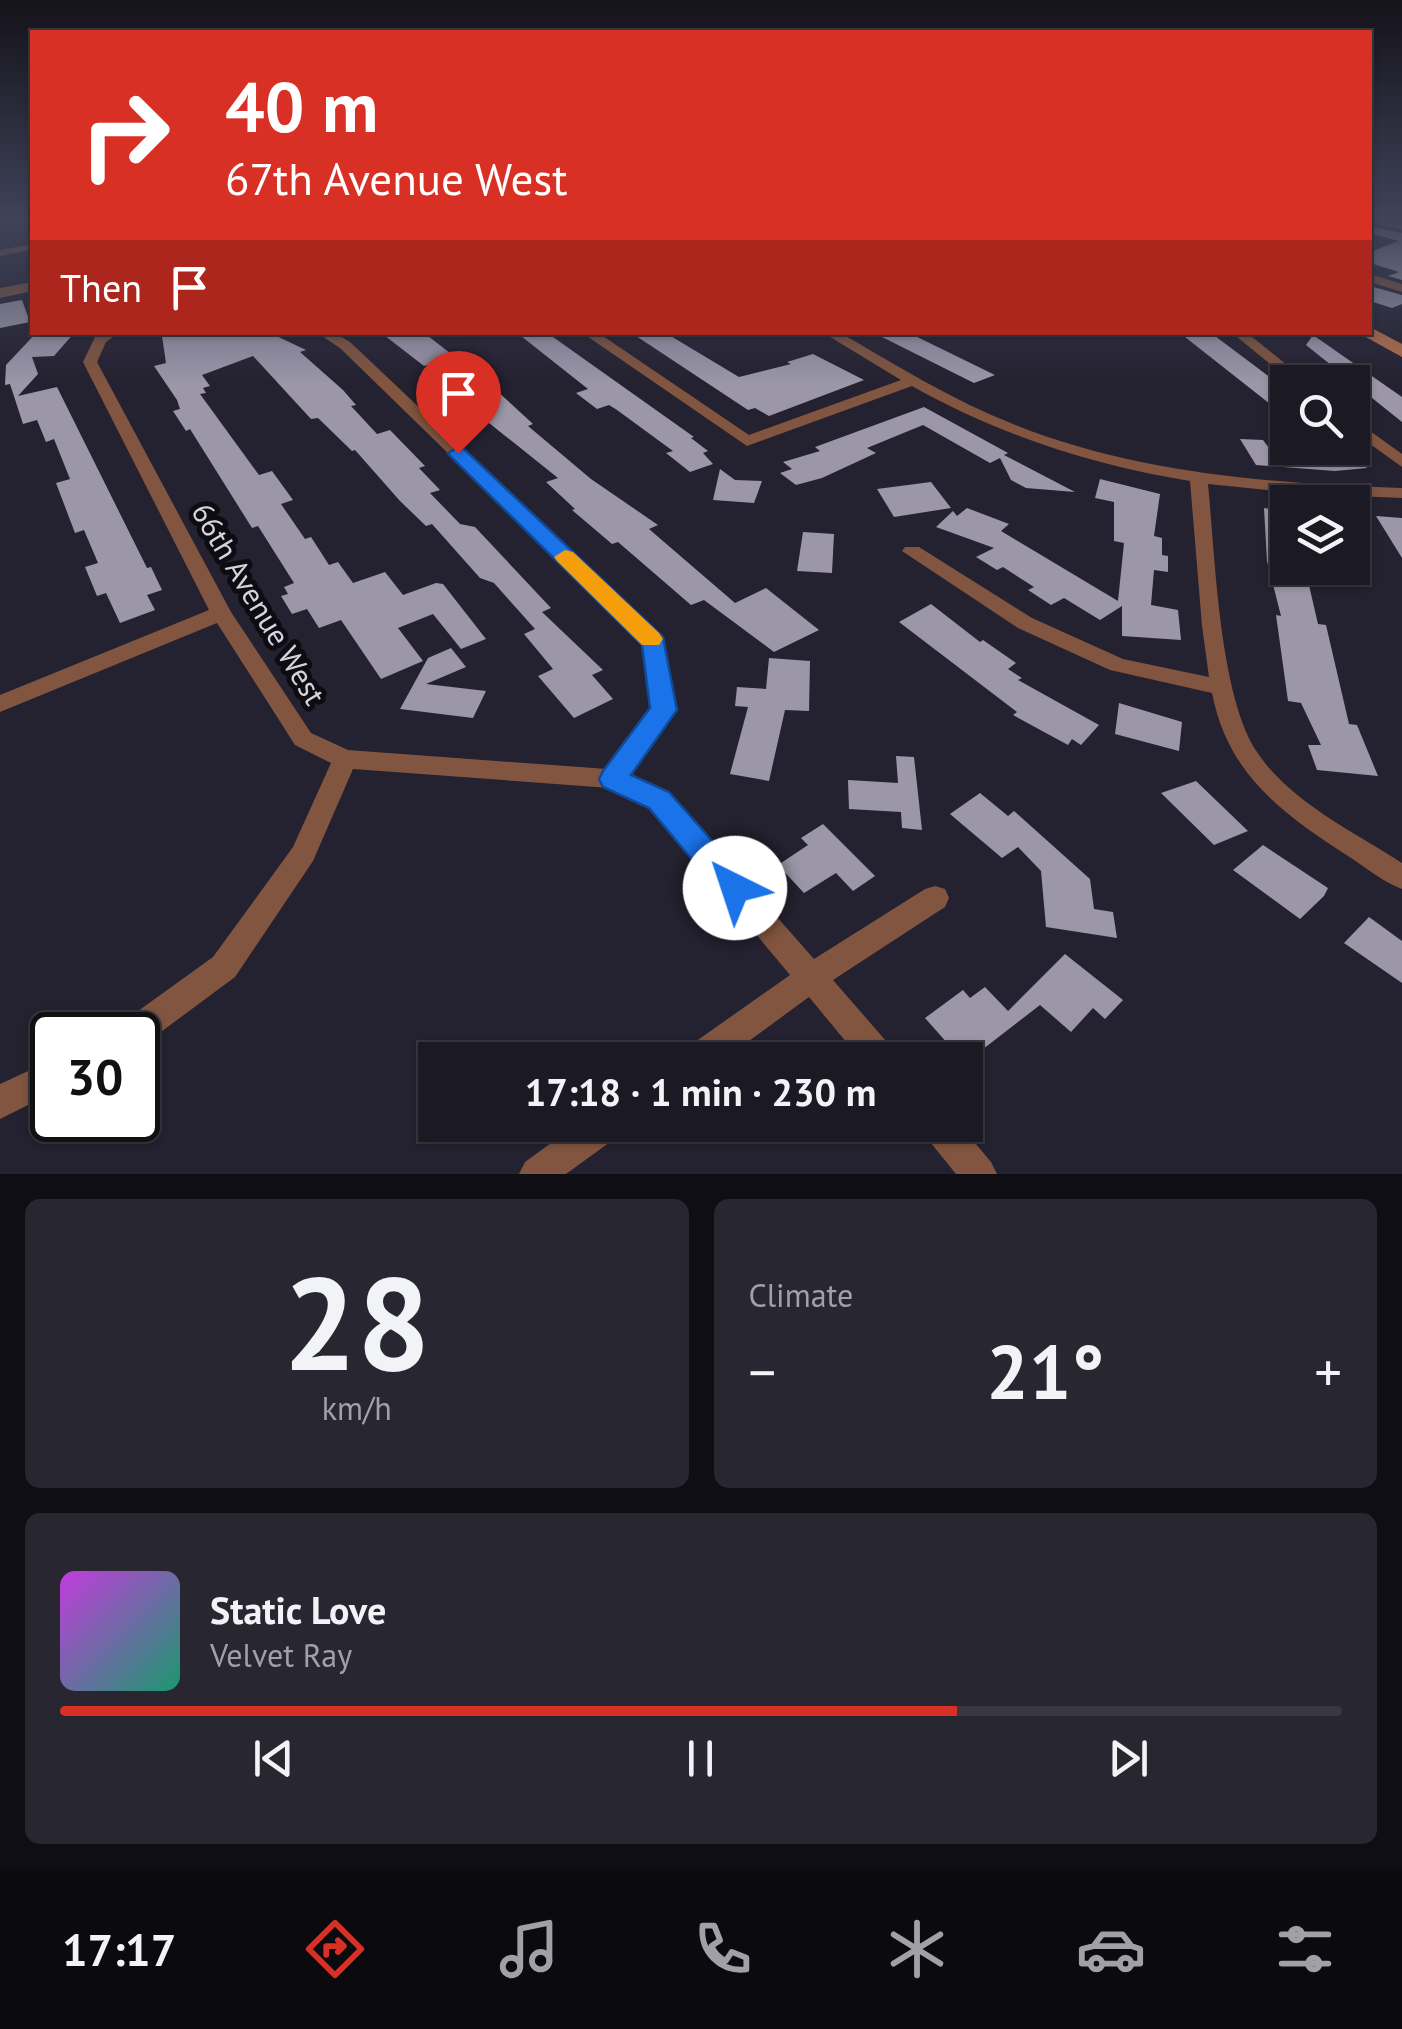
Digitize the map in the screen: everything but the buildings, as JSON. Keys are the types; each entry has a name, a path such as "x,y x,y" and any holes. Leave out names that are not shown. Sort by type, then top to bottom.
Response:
{"main road":[{"path":"1372,333 1402,352"}],"street":[{"path":"1372,279 1402,288"},
{"path":"0,293 30,287"},
{"name":"66th Avenue West","path":"109,335 100,340 90,362 221,613 303,739 345,759 613,779"},
{"path":"328,335 345,344 654,642 664,710 613,779 659,800 867,1042"},
{"path":"590,335 747,441 914,380"},
{"path":"833,335 914,380 1030,436 1200,480 1289,490 1402,493"},
{"path":"1242,335 1280,365"},
{"path":"1370,437 1402,462"},
{"path":"1200,480 1220,687 1247,757 1286,798 1402,877"},
{"path":"912,551 1025,623 1102,658 1220,687"},
{"path":"0,704 221,613"},
{"path":"160,1014 224,967 304,853 345,759"},
{"path":"721,1042 812,977 935,898"},
{"path":"0,1102 30,1087"},
{"path":"538,1174 582,1142"},
{"path":"952,1142 979,1174"}],"slow traffic":[{"path":"565,557 651,639"}],"route":[{"path":"458,453 654,642 664,710 613,779 659,800 735,888"}]}
